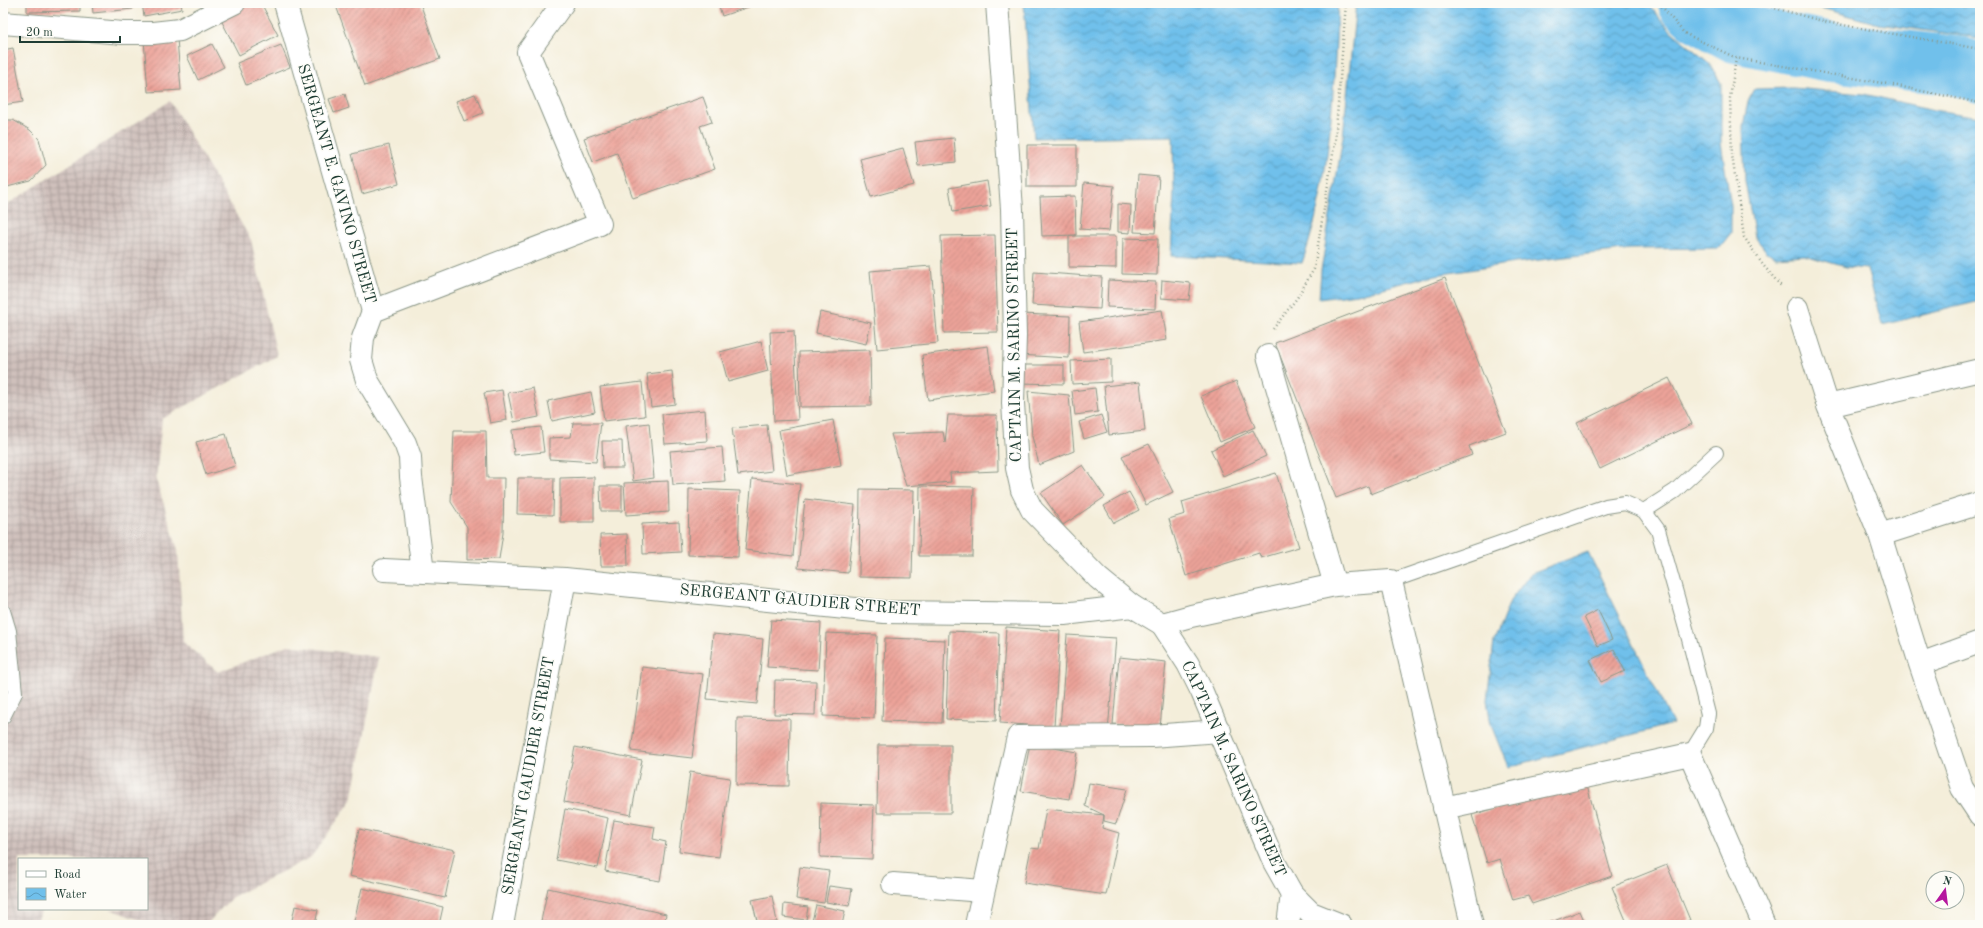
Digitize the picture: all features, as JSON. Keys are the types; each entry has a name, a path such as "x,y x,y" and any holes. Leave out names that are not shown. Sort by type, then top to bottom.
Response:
{"street":[{"path":"3,23 123,33 153,33 180,30 234,3"},
{"name":"SERGEANT E. GAVINO STREET","path":"285,3 373,311 600,224 528,52 563,3"},
{"name":"CAPTAIN M. SARINO STREET","path":"997,3 1012,209 1015,336 1013,403 1017,468 1022,490 1032,510 1098,578 1132,606 1162,624 1188,664 1220,731 1274,862 1292,894 1311,913 1341,925"},
{"path":"1797,308 1828,406 1880,535 1920,664 1971,786 1980,815"},
{"path":"373,311 363,338 361,360 367,380 405,443 410,457 410,477 424,572"},
{"path":"1268,356 1335,585"},
{"path":"1828,406 1980,370"},
{"path":"1880,535 1980,503"},
{"name":"SERGEANT GAUDIER STREET","path":"384,570 565,579 884,612 1064,614 1132,606"},
{"name":"SERGEANT GAUDIER STREET","path":"502,925 565,579"},
{"path":"1162,624 1191,616 1335,585 1392,581 1472,925"},
{"path":"1920,664 1980,642"},
{"path":"976,925 1018,737 1151,736 1220,731"},
{"path":"1444,808 1690,754 1764,925"},
{"path":"893,884 983,891"},
{"path":"1288,925 1292,894"}],"lane":[{"path":"1644,511 1675,491 1716,453"},
{"path":"1392,581 1606,506 1626,504 1644,511 1658,530 1689,639 1708,714 1706,728 1690,754"},
{"path":"3,610 9,631 15,693 3,717"}],"path":[{"path":"1268,356 1270,333 1297,298 1314,269 1336,142 1346,3"},
{"path":"1659,3 1684,33 1736,58 1888,84 1980,103"},
{"path":"1756,3 1826,22 1980,49"},
{"path":"1736,58 1730,98 1732,155 1744,237 1763,265 1797,308"}],"shaded area":[{"path":"170,101 251,240 277,356 162,419 156,479 178,550 183,642 218,672 288,645 379,657 352,800 311,857 232,897 206,925 153,925 113,910 148,910 148,858 18,858 18,910 42,910 36,925 3,925 3,207"}],"water":[{"path":"1024,3 1338,3 1332,102 1325,167 1320,200 1302,263 1171,256 1174,191 1173,136 1034,138"},
{"path":"1356,3 1647,3 1671,31 1709,63 1721,83 1721,143 1731,206 1731,233 1719,248 1631,249 1515,263 1429,276 1364,293 1319,299 1321,271 1343,137"},
{"path":"1672,3 1712,3 1719,9 1756,23 1823,37 1892,45 1887,70 1797,57 1752,47 1712,32"},
{"path":"1803,3 1980,3 1980,38 1879,24"},
{"path":"1793,88 1864,94 1934,110 1980,117 1980,301 1882,325 1867,269 1846,267 1804,255 1775,257 1766,251 1755,237 1745,181 1743,126 1748,101 1755,89"},
{"path":"1588,552 1673,724 1508,767 1491,725 1487,700 1494,642 1510,601 1531,573"}],"building":[{"path":"27,3 80,3 80,11 27,12"},
{"path":"92,3 133,3 133,9 93,13"},
{"path":"142,3 181,3 182,9 144,16"},
{"path":"244,3 261,3 278,35 239,55 219,16"},
{"path":"335,3 420,3 440,59 365,86"},
{"path":"718,3 760,3 722,16"},
{"path":"177,38 181,90 148,92 144,40"},
{"path":"212,44 224,67 198,80 187,56"},
{"path":"281,45 290,67 246,85 237,63"},
{"path":"13,48 23,102 3,105 3,50"},
{"path":"345,94 349,108 334,113 329,99"},
{"path":"475,94 483,113 464,121 456,101"},
{"path":"703,97 712,122 700,126 715,169 633,198 617,153 593,162 584,138"},
{"path":"3,120 13,120 30,130 39,139 46,165 31,181 3,188"},
{"path":"954,138 956,162 918,166 915,142"},
{"path":"389,145 399,184 362,194 352,154"},
{"path":"1027,145 1077,145 1077,187 1027,187"},
{"path":"903,148 914,185 871,197 860,159"},
{"path":"1138,175 1159,177 1155,233 1134,232"},
{"path":"987,181 991,206 953,212 949,188"},
{"path":"1084,183 1114,186 1109,231 1080,229"},
{"path":"1075,196 1076,235 1042,236 1040,197"},
{"path":"1118,204 1131,205 1130,233 1118,232"},
{"path":"995,235 998,332 944,333 941,236"},
{"path":"1069,236 1116,236 1116,268 1069,267"},
{"path":"1123,238 1158,239 1157,275 1122,274"},
{"path":"931,266 938,343 877,349 870,271"},
{"path":"1034,272 1102,277 1100,309 1032,305"},
{"path":"1445,278 1506,432 1469,446 1472,455 1371,494 1368,486 1336,498 1275,343"},
{"path":"1108,280 1156,282 1155,309 1107,307"},
{"path":"1162,280 1191,283 1189,300 1161,298"},
{"path":"1162,310 1167,340 1083,352 1079,322"},
{"path":"820,312 871,323 866,344 816,333"},
{"path":"1020,314 1070,316 1069,358 1018,355"},
{"path":"794,331 798,420 774,421 770,332"},
{"path":"761,341 768,371 728,382 720,352"},
{"path":"988,346 994,391 928,400 922,355"},
{"path":"870,350 871,406 800,407 799,352"},
{"path":"1111,359 1111,382 1072,384 1071,361"},
{"path":"1018,365 1064,365 1064,384 1018,383"},
{"path":"672,371 675,404 651,407 647,374"},
{"path":"1669,378 1692,424 1600,469 1577,423"},
{"path":"1236,381 1255,427 1220,442 1201,396"},
{"path":"642,382 645,416 604,421 600,387"},
{"path":"1140,382 1145,431 1109,435 1104,386"},
{"path":"533,388 539,417 514,422 508,393"},
{"path":"1095,388 1098,412 1075,415 1072,391"},
{"path":"502,390 507,420 490,423 484,393"},
{"path":"1028,391 1069,395 1074,451 1039,465 1032,436"},
{"path":"591,392 595,412 552,421 548,401"},
{"path":"705,410 707,441 665,444 662,414"},
{"path":"948,415 997,415 998,471 950,473 951,482 906,486 891,434 943,432 945,443"},
{"path":"1101,415 1107,432 1084,439 1079,422"},
{"path":"833,420 841,465 787,475 779,430"},
{"path":"573,423 601,423 596,462 549,459 549,438 571,437"},
{"path":"649,423 654,478 633,481 626,426"},
{"path":"767,425 772,471 738,475 732,428"},
{"path":"541,427 544,452 514,455 512,430"},
{"path":"1253,430 1266,456 1223,476 1211,450"},
{"path":"454,431 486,431 487,478 504,478 503,533 499,559 467,560 467,527 451,502"},
{"path":"226,434 235,466 206,475 196,442"},
{"path":"602,441 622,441 623,468 603,468"},
{"path":"1149,444 1173,492 1146,505 1122,456"},
{"path":"722,447 725,481 673,485 670,451"},
{"path":"1083,465 1105,497 1063,525 1041,493"},
{"path":"1276,473 1299,547 1261,558 1259,553 1186,576 1169,519 1185,514 1182,502"},
{"path":"594,477 594,522 560,522 560,478"},
{"path":"518,478 554,478 553,515 517,514"},
{"path":"752,479 800,484 793,556 745,550"},
{"path":"668,481 669,512 626,515 624,483"},
{"path":"600,486 622,486 622,511 601,511"},
{"path":"920,486 974,487 972,556 919,556"},
{"path":"689,489 740,491 738,557 688,555"},
{"path":"860,489 914,490 912,578 859,577"},
{"path":"1129,492 1139,510 1114,523 1104,506"},
{"path":"805,499 855,505 848,573 798,568"},
{"path":"679,522 681,552 643,554 642,524"},
{"path":"627,534 628,566 601,566 600,535"},
{"path":"1598,610 1612,640 1598,646 1584,617"},
{"path":"771,620 821,623 818,670 767,667"},
{"path":"1006,627 1060,631 1054,727 1000,723"},
{"path":"949,631 999,633 996,721 946,719"},
{"path":"826,633 877,635 874,718 823,716"},
{"path":"713,634 763,639 757,704 707,699"},
{"path":"1067,635 1116,638 1108,731 1060,727"},
{"path":"885,638 945,640 942,723 882,721"},
{"path":"1614,649 1625,671 1601,682 1590,660"},
{"path":"1119,657 1166,662 1160,728 1113,724"},
{"path":"642,667 703,674 692,758 631,751"},
{"path":"775,680 816,681 815,715 774,714"},
{"path":"737,718 790,719 789,786 736,785"},
{"path":"1030,744 1077,752 1069,799 1021,791"},
{"path":"878,745 951,745 951,813 877,813"},
{"path":"575,747 642,760 631,815 564,802"},
{"path":"690,772 730,778 719,857 679,851"},
{"path":"1586,782 1612,876 1532,904 1528,896 1513,900 1500,859 1487,863 1472,815"},
{"path":"1089,783 1127,789 1116,824 1104,821 1104,815 1085,806"},
{"path":"821,803 874,805 872,859 820,857"},
{"path":"565,809 608,818 598,868 556,860"},
{"path":"1046,809 1104,815 1102,828 1119,833 1106,895 1024,883 1031,848 1039,849"},
{"path":"614,820 655,827 653,839 666,842 660,881 605,871"},
{"path":"359,829 455,850 445,898 349,876"},
{"path":"1667,865 1690,920 1678,925 1628,925 1612,887"},
{"path":"800,867 829,871 824,903 796,899"},
{"path":"829,886 852,889 849,906 826,902"},
{"path":"362,888 443,907 439,925 353,925"},
{"path":"548,888 666,914 664,925 560,925 541,921"},
{"path":"772,896 777,922 758,925 752,900"},
{"path":"784,904 808,907 806,920 783,917"},
{"path":"816,905 845,911 842,925 811,925"},
{"path":"295,906 318,910 315,925 291,925"},
{"path":"1580,911 1586,925 1543,925"}],"waterway":[{"path":"1688,3 1698,12 1736,33 1831,52 1958,66 1980,73"}]}
